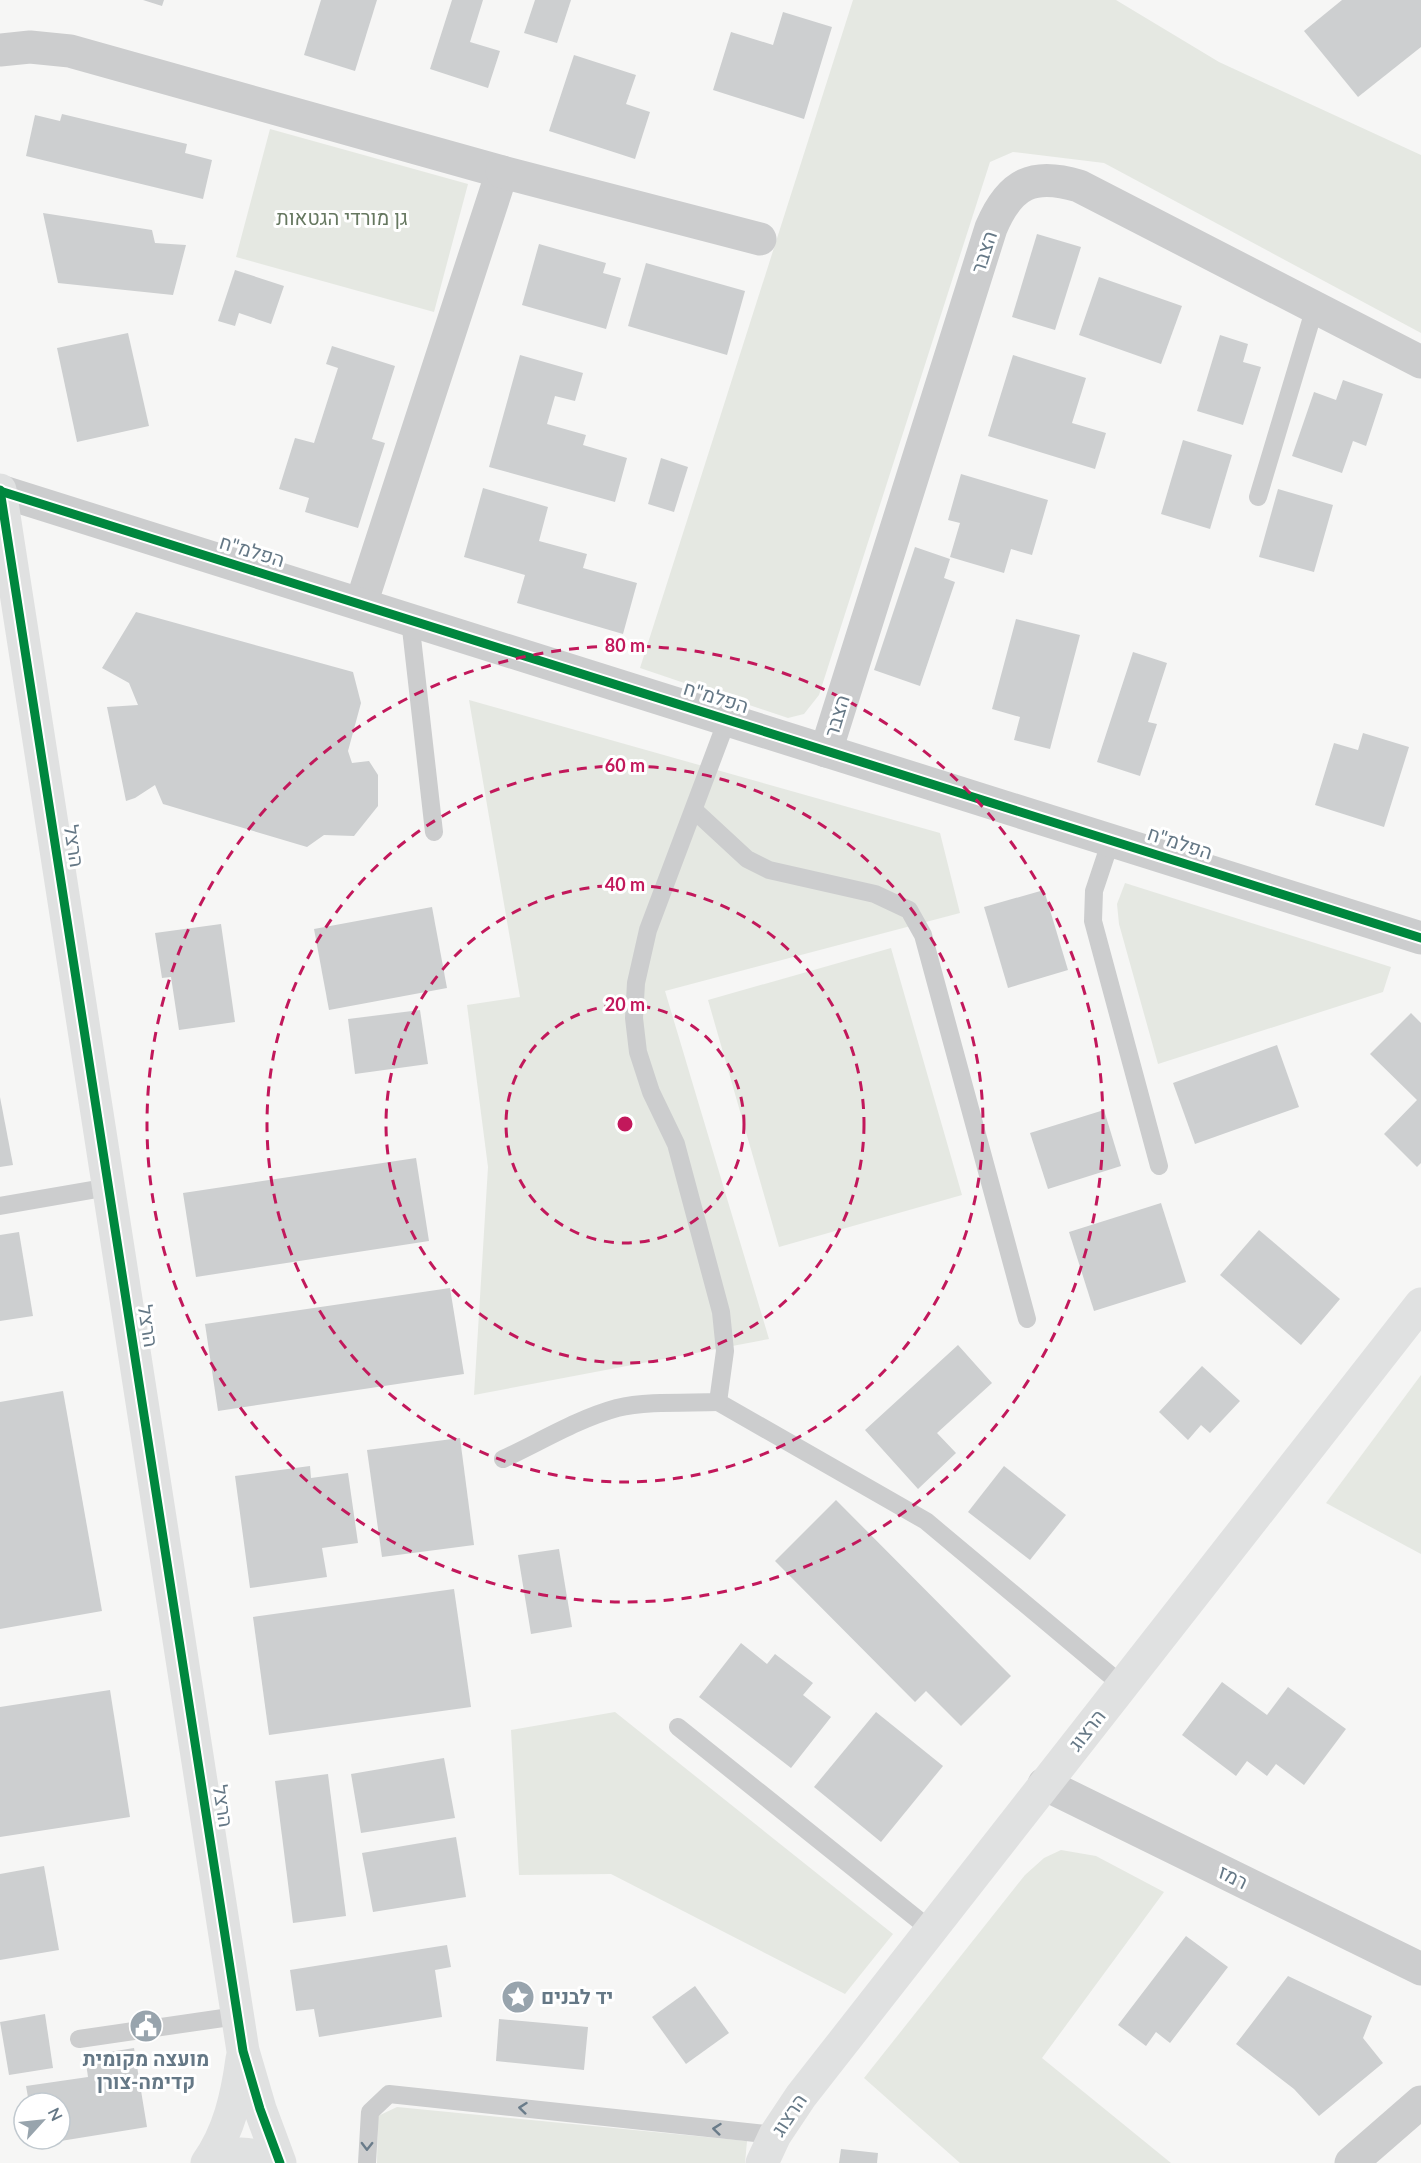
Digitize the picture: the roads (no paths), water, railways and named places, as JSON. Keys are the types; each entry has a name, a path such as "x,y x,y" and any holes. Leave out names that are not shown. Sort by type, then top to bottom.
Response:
{"street":[{"path":"0,50 30,47 70,51 502,172 760,239"},
{"path":"361,604 502,172"},
{"name":"הצבר","path":"826,751 991,228 1005,200 1023,184 1044,179 1079,186 1421,362"},
{"name":"הפלמ\"ח","path":"0,490 1421,938"},
{"name":"הרצל","path":"0,490 237,2016 243,2051 260,2109 280,2163"},
{"name":"הרצוג","path":"768,2149 801,2096 1421,1304"},
{"name":"רמז","path":"1044,1784 1421,1969"},
{"name":"הרצל","path":"208,2163 230,2115 243,2051"},
{"path":"1351,2163 1421,2102"},
{"path":"208,2163 223,2156 241,2153 259,2156 273,2163"}],"lane":[{"path":"1258,497 1315,307"},
{"path":"410,620 434,832"},
{"path":"718,1402 725,1351 721,1312 676,1144 651,1092 638,1052 634,1018 636,983 648,930 727,720"},
{"path":"694,810 747,859 769,870 876,894 909,910 923,935 1027,1319"},
{"path":"1111,840 1094,891 1093,921 1159,1166"},
{"path":"0,1206 109,1187"},
{"path":"503,1459 582,1421 618,1408 718,1402 926,1521 1122,1685"},
{"path":"678,1727 931,1930"},
{"path":"79,2039 237,2016"},
{"path":"367,2163 370,2112 389,2094 768,2149"}],"place":[{"name":"יד לבנים","path":"518,1997"},
{"name":"מועצה מקומית קדימה-צורן","path":"146,2026"}],"park label":[{"name":"גן מורדי הגטאות","path":"342,218"}]}
